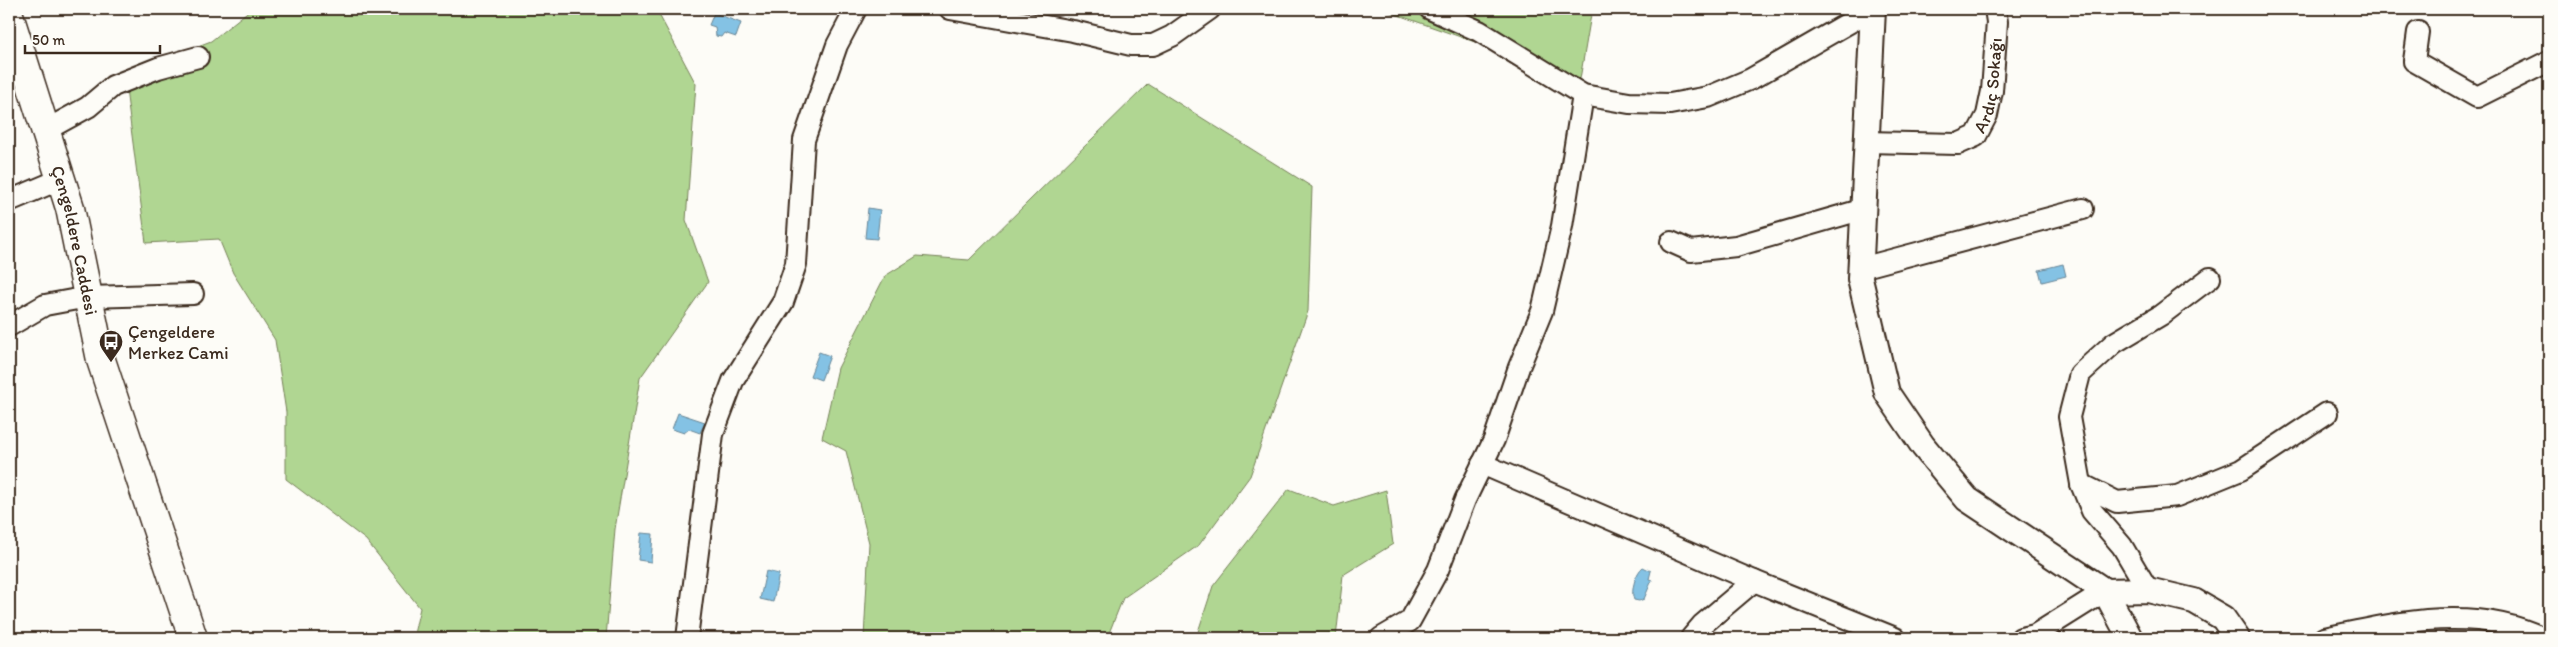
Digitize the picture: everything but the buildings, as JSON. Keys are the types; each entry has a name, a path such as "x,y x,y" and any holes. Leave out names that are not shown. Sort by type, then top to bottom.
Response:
{"main road":[{"name":"Çengeldere Caddesi","path":"9,15 70,208 101,360 193,638"}],"street":[{"path":"687,638 713,434 733,381 784,302 796,264 804,140 837,45 856,9"},
{"path":"950,9 1073,31 1131,45 1153,45 1172,36 1210,9"},
{"path":"1430,9 1479,31 1583,95 1628,103 1670,104 1708,97 1751,79 1873,9"},
{"path":"1873,9 1865,142 1860,279 1887,393 1923,446 1967,499 2105,590 2130,638"},
{"name":"Ardıç Sokağı","path":"1865,142 1958,144 1976,136 1987,115 1992,91 1997,22 1995,9"},
{"path":"2418,32 2414,61 2477,97 2549,61"},
{"path":"46,130 88,106 113,86 158,68 198,57"},
{"path":"1381,638 1410,621 1438,570 1465,500 1494,440 1519,367 1542,311 1562,226 1583,95"},
{"path":"9,201 61,179"},
{"path":"1670,242 1691,251 1736,246 1864,209"},
{"path":"1861,268 2083,209"},
{"path":"2148,590 2122,546 2092,512 2081,484 2069,417 2080,374 2114,343 2160,315 2210,278"},
{"path":"9,326 45,305 88,297 193,294"},
{"path":"2081,484 2117,502 2177,496 2241,470 2327,413"},
{"path":"1482,464 1754,581 1895,638"},
{"path":"1691,638 1702,625 1754,581"},
{"path":"2021,638 2035,635 2105,590 2148,590 2194,601 2223,618 2236,638"},
{"path":"2324,638 2402,624 2454,618 2510,626 2543,638"}],"green space":[{"path":"251,9 656,9 696,84 686,220 708,282 640,378 615,529 606,638 413,638 420,608 366,540 286,479 286,412 275,340 233,273 219,239 146,243 124,74 211,41"},
{"path":"1381,9 1592,9 1580,79"},
{"path":"1148,84 1312,187 1308,311 1250,476 1199,545 1123,598 1107,638 864,638 869,543 846,451 822,438 838,368 885,276 917,256 969,260"},
{"path":"1289,489 1334,506 1386,490 1393,544 1343,575 1336,638 1196,638 1213,586"}],"water":[{"path":"714,13 741,23 736,37 724,33 721,37 716,36 715,27 709,25"},
{"path":"868,208 880,210 877,239 865,238"},
{"path":"2063,264 2066,276 2042,282 2039,270"},
{"path":"819,352 830,356 821,380 810,376"},
{"path":"678,413 705,422 700,433 689,429 684,433 672,429"},
{"path":"641,533 653,534 651,562 638,560"},
{"path":"1643,567 1651,571 1649,579 1652,580 1644,599 1639,601 1634,600 1633,587 1640,569"},
{"path":"766,571 779,574 773,602 760,599"}],"place":[{"name":"Çengeldere Merkez Cami","path":"111,363"}]}
